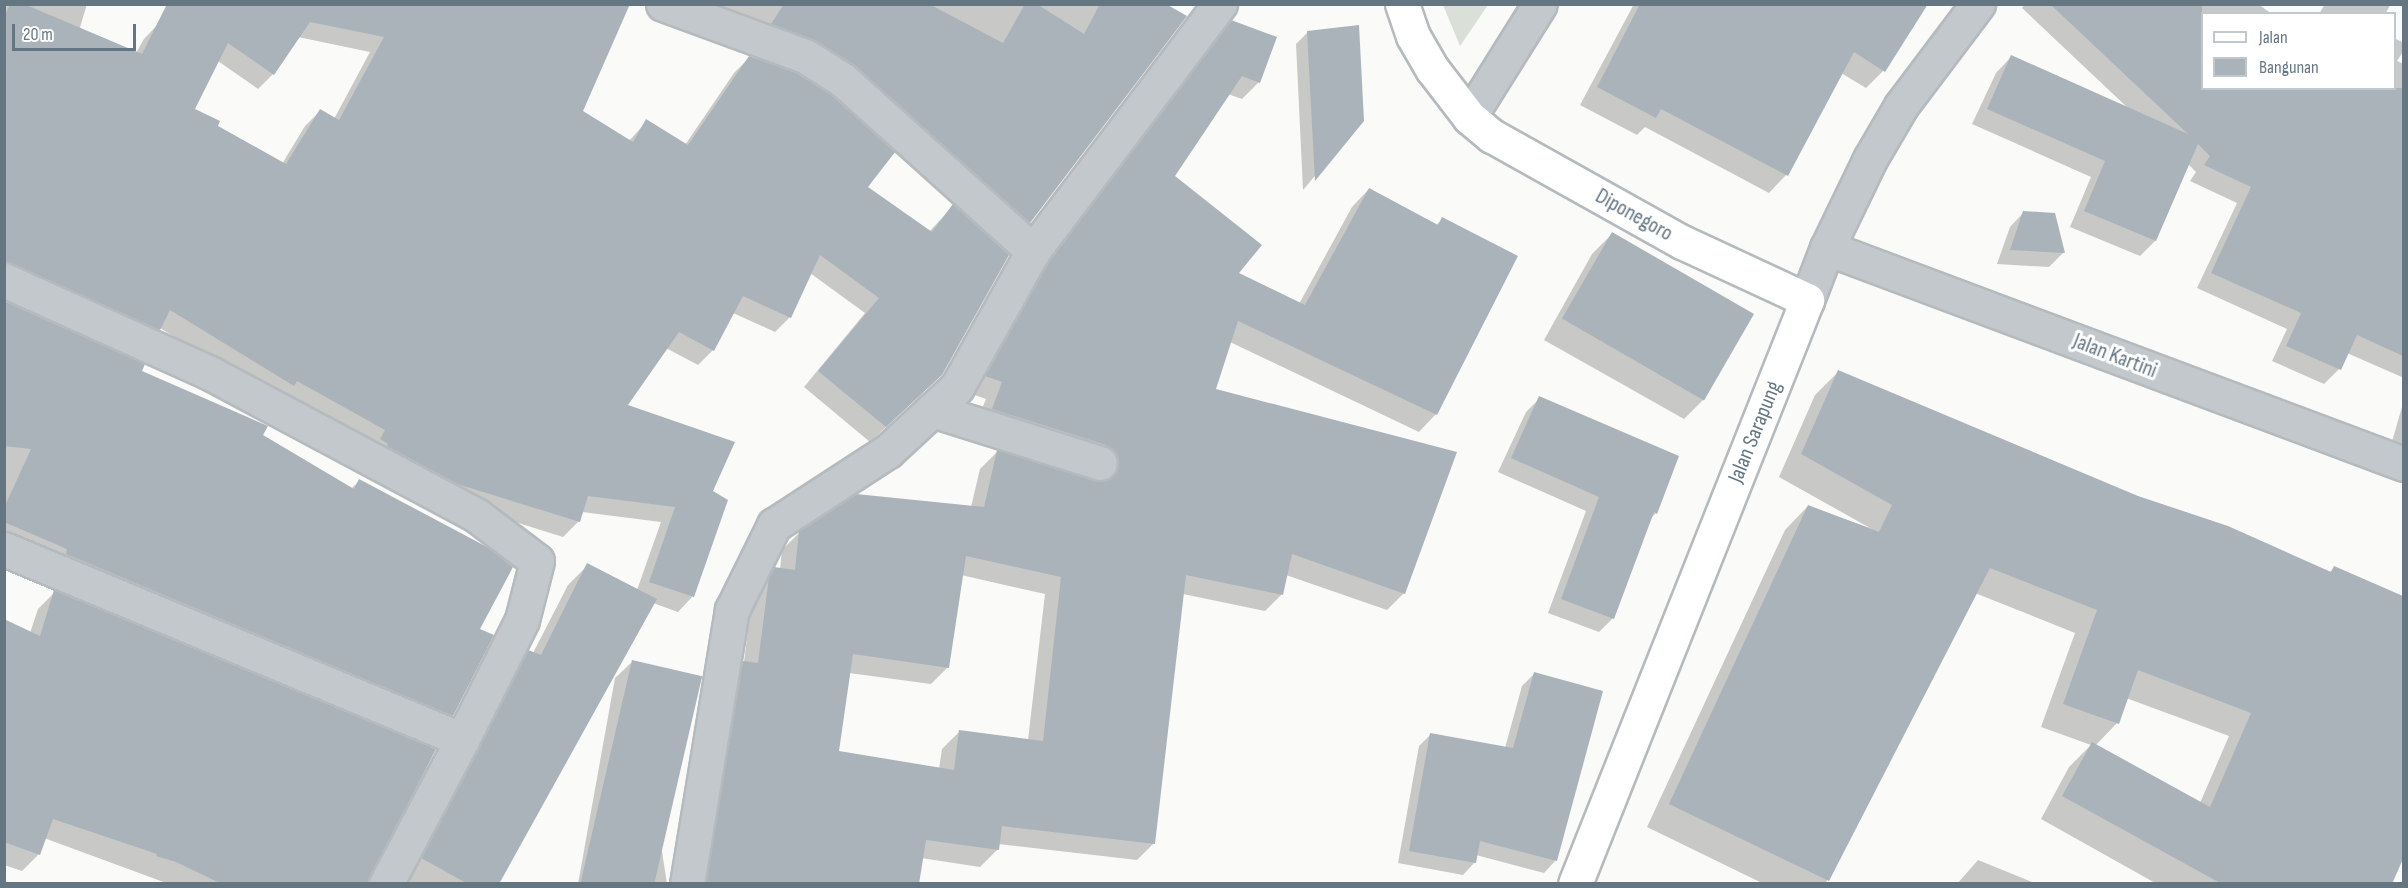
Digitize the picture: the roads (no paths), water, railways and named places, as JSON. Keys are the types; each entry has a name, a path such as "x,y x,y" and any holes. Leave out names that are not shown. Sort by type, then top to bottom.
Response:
{"main road":[{"name":"Diponegoro","path":"1402,4 1413,36 1433,70 1469,117 1492,136 1682,242 1807,300"},
{"name":"Jalan Sarapung","path":"1575,884 1807,300"}],"street":[{"path":"663,4 805,56 843,80 1033,251"},
{"path":"1469,117 1540,4"},
{"name":"Jalan Sarapung","path":"1807,300 1827,249 1870,159 1901,106 1978,4"},
{"path":"687,884 732,610 774,525 888,451 957,387 1033,251 1210,7"},
{"name":"Jalan Kartini","path":"1827,249 2403,464"},
{"path":"4,280 210,373 476,515 537,561 522,620 386,884"},
{"path":"932,410 1100,463"},
{"path":"4,549 462,740"}]}
